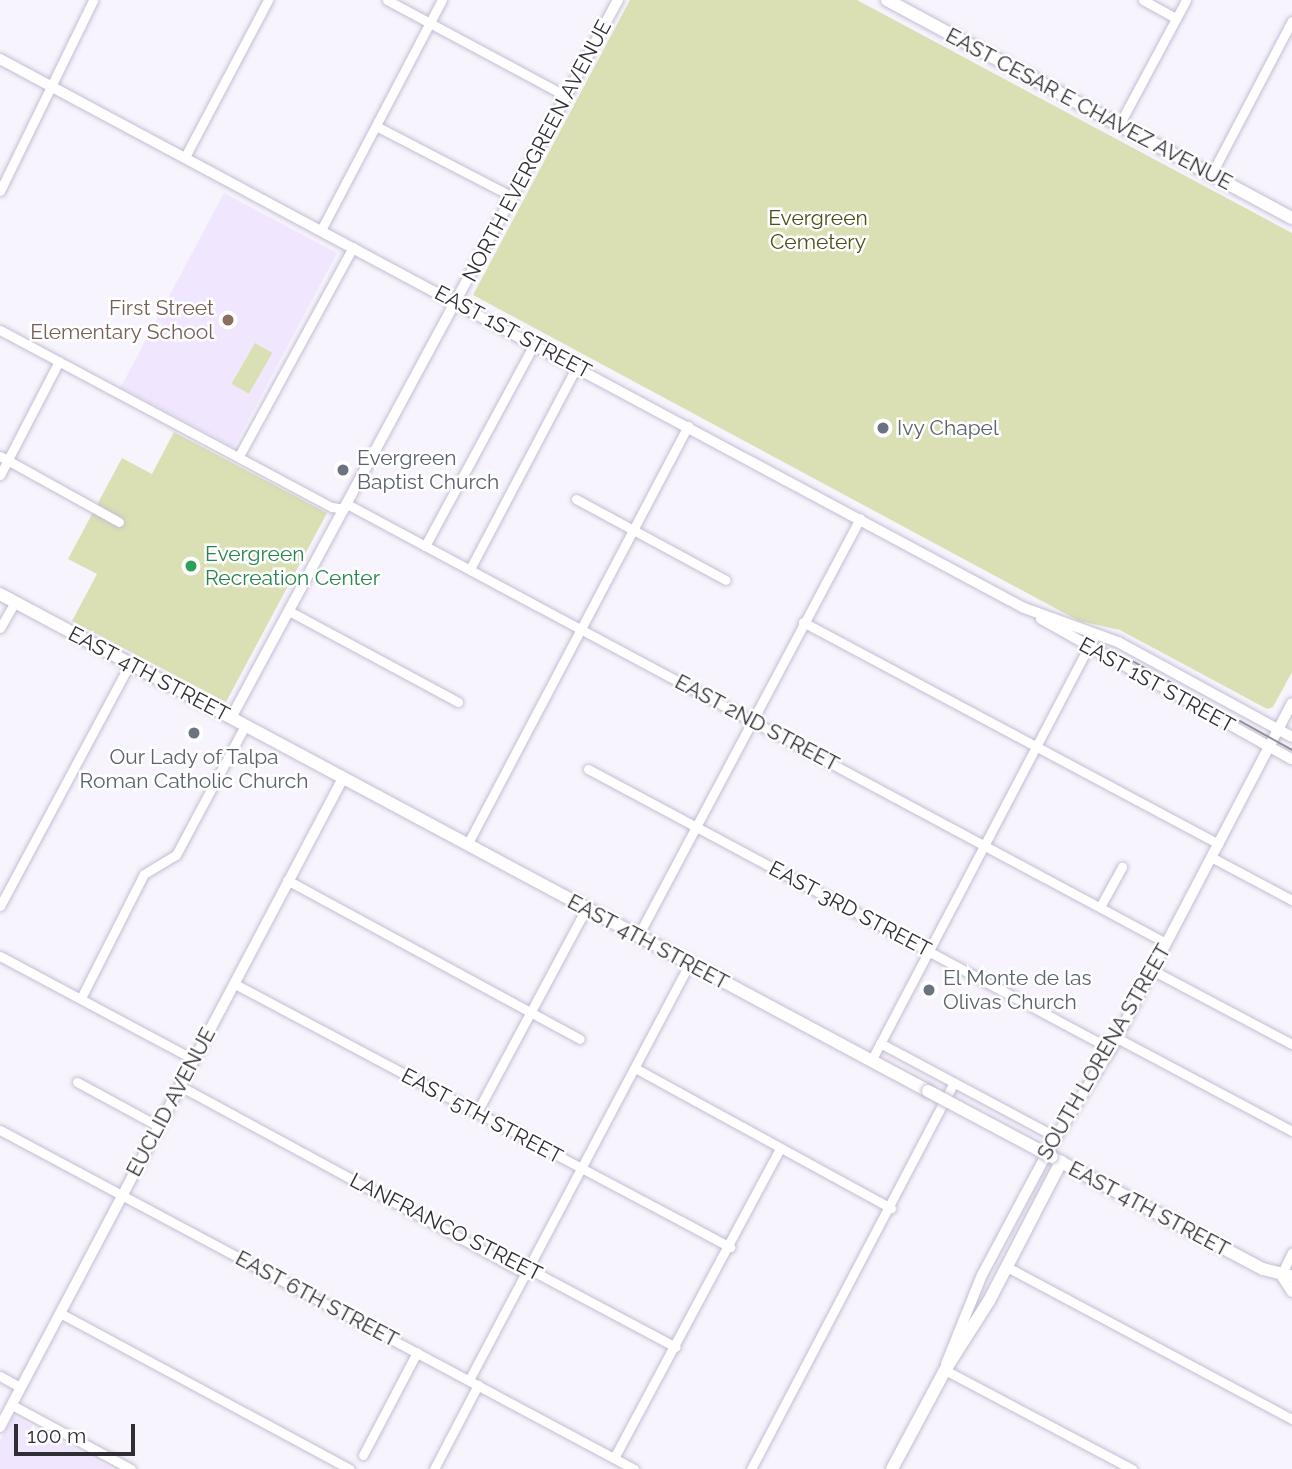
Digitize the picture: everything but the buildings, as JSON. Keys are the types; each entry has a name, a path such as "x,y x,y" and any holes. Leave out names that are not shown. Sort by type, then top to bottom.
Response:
{"main road":[{"name":"EAST CESAR E CHAVEZ AVENUE","path":"887,0 1292,218"},
{"name":"EAST 4TH STREET","path":"0,594 1057,1160 1286,1276"},
{"name":"SOUTH LORENA STREET","path":"892,1469 945,1370 1007,1267 1057,1160"}],"street":[{"path":"0,191 93,0"},
{"path":"185,157 268,0"},
{"path":"387,0 566,96"},
{"path":"321,230 442,0"},
{"name":"NORTH EVERGREEN AVENUE","path":"231,718 618,0"},
{"path":"1143,0 1176,18"},
{"path":"1119,125 1186,0"},
{"path":"1211,175 1292,21"},
{"name":"EAST 1ST STREET","path":"0,59 577,366 1024,608 1088,646 1274,738 1292,737"},
{"path":"376,126 513,197"},
{"path":"239,456 353,247"},
{"name":"EAST 2ND STREET","path":"0,330 332,507 345,506 471,569 749,720 984,842 1167,943"},
{"path":"425,546 534,344"},
{"path":"0,475 4,458 59,361"},
{"path":"471,569 577,366"},
{"path":"467,845 688,426"},
{"path":"4,458 119,522"},
{"path":"576,499 726,580"},
{"path":"638,936 749,720 859,519"},
{"path":"0,628 15,602"},
{"name":"EAST 1ST STREET","path":"1024,608 1118,642 1274,738 1292,759"},
{"path":"289,611 458,702"},
{"path":"803,622 1218,844"},
{"path":"871,1061 1088,646"},
{"path":"0,906 130,664"},
{"name":"SOUTH LORENA STREET","path":"945,1370 982,1275 1056,1138 1117,1038 1292,703"},
{"path":"81,998 144,874 176,855 246,726"},
{"name":"EAST 3RD STREET","path":"588,769 1111,1049"},
{"name":"EUCLID AVENUE","path":"0,1427 343,778"},
{"path":"1211,857 1292,900"},
{"path":"1100,906 1122,867"},
{"path":"287,880 580,1039"},
{"path":"477,1112 586,909"},
{"path":"0,956 193,1059"},
{"path":"469,1380 689,964"},
{"path":"1152,970 1292,1044"},
{"name":"EAST 5TH STREET","path":"235,984 730,1247"},
{"path":"1117,1038 1292,1131"},
{"name":"EAST 4TH STREET","path":"880,1043 1056,1138"},
{"path":"635,1068 891,1208"},
{"path":"77,1082 158,1126"},
{"path":"751,1469 891,1208 954,1083"},
{"name":"LANFRANCO STREET","path":"180,1086 517,1269 529,1269 676,1347"},
{"name":"EAST 6TH STREET","path":"0,1130 634,1469"},
{"path":"614,1458 730,1247 780,1149"},
{"path":"1286,1276 1292,1252"},
{"path":"1007,1267 1292,1419"},
{"name":"EAST 4TH STREET","path":"1286,1276 1292,1292"},
{"path":"60,1313 350,1469"},
{"path":"363,1455 417,1352"},
{"path":"945,1370 1132,1469"},
{"path":"0,1376 20,1387"},
{"path":"434,1469 478,1385"},
{"path":"12,1405 131,1469"}],"shaded area":[{"name":"First Street Elementary School","path":"224,193 337,253 234,447 121,387"},
{"path":"13,1416 112,1469 0,1469 0,1440"}],"green space":[{"name":"Evergreen Cemetery","path":"630,0 857,0 1292,233 1292,672 1273,707 1267,709 1120,630 1079,621 473,295"},
{"path":"255,343 272,353 249,394 232,384"},
{"name":"Evergreen Recreation Center","path":"174,432 327,513 226,702 72,621 97,574 68,559 122,458 152,474"}],"tram line":[{"path":"1118,653 1292,750"}],"place":[{"name":"First Street Elementary School","path":"228,320"},
{"name":"Ivy Chapel","path":"883,428"},
{"name":"Evergreen Baptist Church","path":"343,470"},
{"name":"Evergreen Recreation Center","path":"191,566"},
{"name":"Our Lady of Talpa Roman Catholic Church","path":"194,733"},
{"name":"El Monte de las Olivas Church","path":"929,990"}]}
